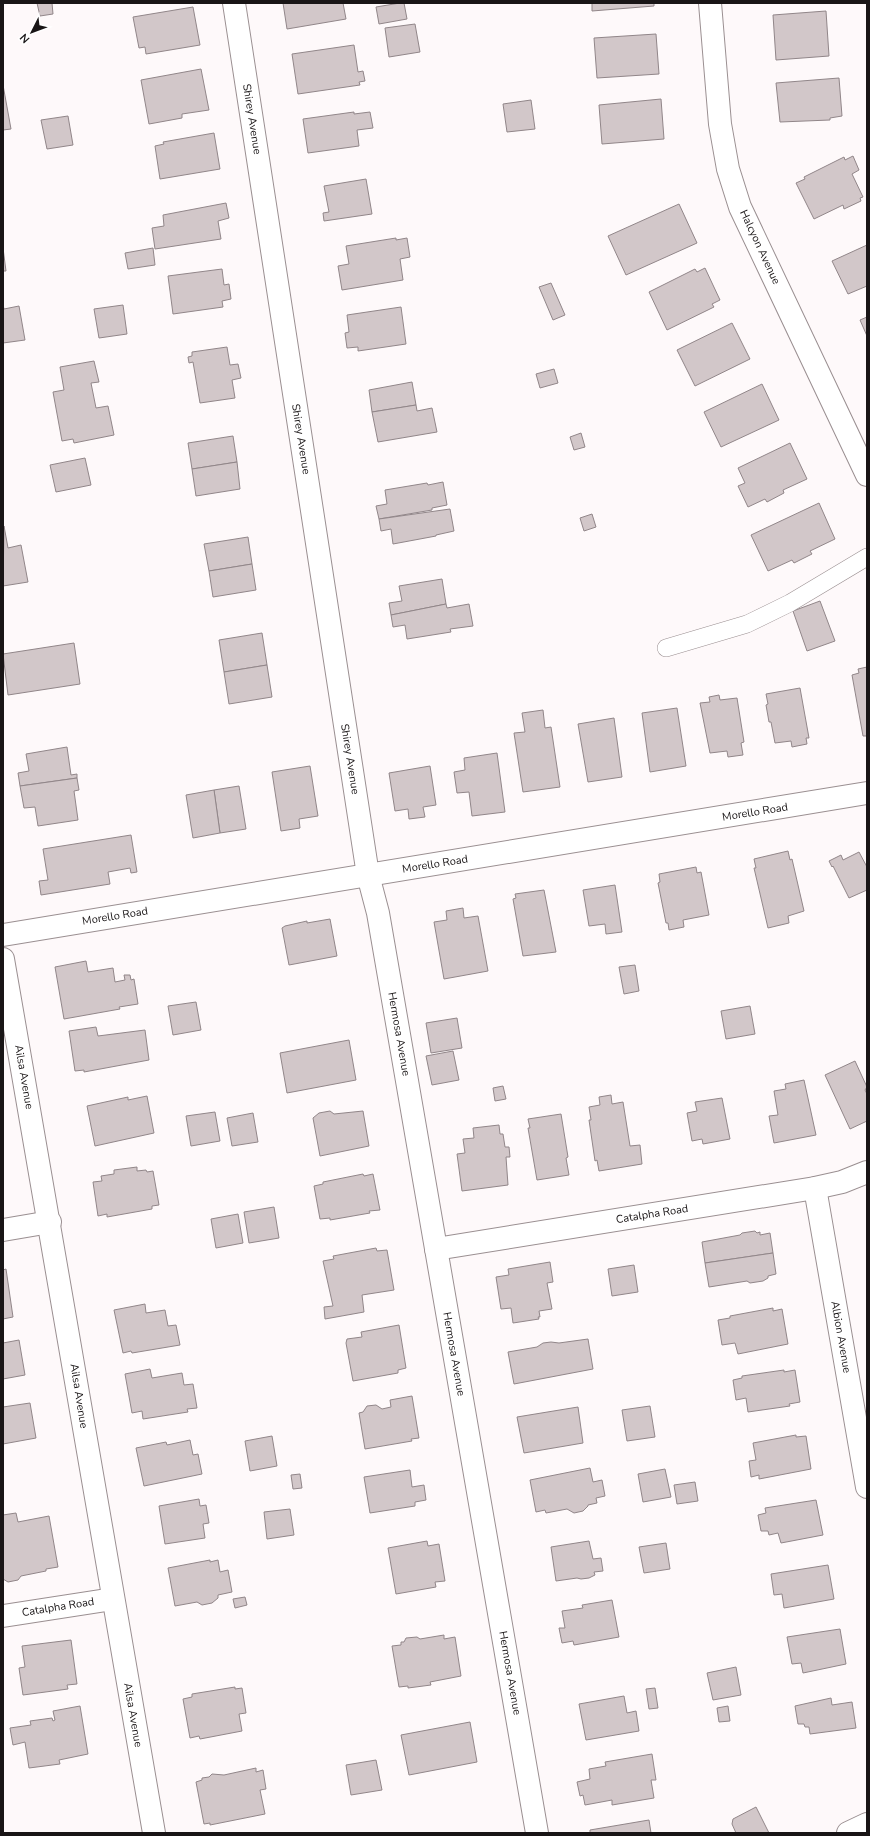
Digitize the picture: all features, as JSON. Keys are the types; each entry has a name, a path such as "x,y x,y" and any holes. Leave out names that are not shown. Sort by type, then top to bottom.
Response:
{"street":[{"name":"Shirey Avenue","path":"234,3 368,875"},
{"name":"Halcyon Avenue","path":"710,3 720,124 728,169 740,207 867,475"},
{"name":"Morello Road","path":"3,935 867,793"},
{"name":"Hermosa Avenue","path":"368,875 378,913 537,1833"},
{"name":"Ailsa Avenue","path":"3,959 50,1222 154,1833"},
{"name":"Catalpha Road","path":"436,1249 815,1188 842,1182 867,1172"},
{"name":"Albion Avenue","path":"815,1188 867,1487"},
{"path":"3,1230 50,1222"},
{"name":"Catalpha Road","path":"3,1616 113,1599"},
{"path":"848,1833 867,1824"}],"lane":[{"path":"666,648 747,624 790,603 867,557"}],"building":[{"path":"37,3 52,3 53,14 40,16"},
{"path":"283,3 343,3 346,19 287,29"},
{"path":"404,3 407,19 379,24 376,7"},
{"path":"592,3 654,3 654,6 592,11"},
{"path":"193,7 200,45 146,54 145,47 139,48 133,17"},
{"path":"826,11 829,56 776,60 773,15"},
{"path":"415,24 420,52 389,57 385,28"},
{"path":"656,34 659,74 597,78 594,38"},
{"path":"354,45 358,72 363,71 365,81 359,82 360,85 298,94 292,54"},
{"path":"201,69 209,110 182,114 182,118 149,124 141,80"},
{"path":"839,78 842,116 830,118 830,120 780,122 776,83"},
{"path":"3,85 11,129 3,130"},
{"path":"661,99 664,139 602,144 599,105"},
{"path":"531,100 535,129 507,132 503,104"},
{"path":"354,112 354,114 370,112 373,128 357,130 359,146 308,153 303,119"},
{"path":"68,116 73,145 47,149 41,120"},
{"path":"214,133 220,169 160,179 155,146 164,144 163,142"},
{"path":"853,156 859,170 852,174 863,197 860,198 861,201 844,209 843,205 814,219 796,183 805,179 804,177 844,157 845,160"},
{"path":"366,179 372,214 324,221 323,213 329,212 324,186"},
{"path":"226,203 229,218 218,221 221,239 155,249 152,228 164,226 163,215"},
{"path":"679,204 697,243 626,275 608,236"},
{"path":"396,238 396,240 407,238 410,257 400,259 403,280 342,290 338,266 349,264 346,246"},
{"path":"867,245 867,286 848,294 832,261"},
{"path":"3,248 6,271 3,271"},
{"path":"153,248 155,265 128,269 125,253"},
{"path":"705,268 720,300 712,304 714,307 667,330 649,292 695,269 697,272"},
{"path":"222,269 224,285 229,284 231,299 222,301 223,307 173,314 168,276"},
{"path":"551,283 565,315 553,320 539,287"},
{"path":"3,305 4,309 19,306 25,340 3,343"},
{"path":"123,305 127,334 99,338 94,309"},
{"path":"401,307 406,344 358,351 358,347 347,348 345,333 349,332 347,315"},
{"path":"867,317 867,336 860,320"},
{"path":"732,323 750,359 695,386 677,350"},
{"path":"227,347 230,365 238,364 241,378 232,380 235,398 200,403 193,362 189,363 188,357 192,356 192,352"},
{"path":"94,361 99,382 91,383 96,408 108,406 114,435 74,443 73,439 62,441 53,392 64,390 60,367"},
{"path":"554,369 558,383 540,388 536,374"},
{"path":"412,382 416,405 372,412 369,390"},
{"path":"762,384 779,420 721,447 704,412"},
{"path":"416,405 417,411 432,408 437,432 378,442 372,412"},
{"path":"581,433 585,447 574,450 570,437"},
{"path":"233,436 237,462 192,469 188,443"},
{"path":"790,443 807,479 783,490 784,493 767,502 765,499 748,507 738,486 745,483 738,468"},
{"path":"85,458 91,485 56,492 50,465"},
{"path":"237,462 240,489 196,496 192,469"},
{"path":"443,482 447,505 432,508 432,510 379,519 376,506 387,504 385,490"},
{"path":"819,503 835,539 810,551 812,554 794,563 792,560 768,571 751,535"},
{"path":"450,509 454,531 393,544 391,529 381,531 379,519"},
{"path":"592,514 596,527 584,531 580,518"},
{"path":"4,526 8,548 21,545 28,582 3,586"},
{"path":"248,537 252,564 209,571 204,544"},
{"path":"252,564 256,590 213,597 209,571"},
{"path":"442,579 446,604 391,615 389,603 402,601 399,586"},
{"path":"820,601 835,641 807,651 793,611"},
{"path":"446,604 447,608 469,604 473,626 450,629 451,632 407,639 405,625 393,627 391,615"},
{"path":"262,633 267,665 224,672 219,640"},
{"path":"74,643 80,684 8,695 3,654"},
{"path":"267,665 272,697 229,704 224,672"},
{"path":"867,667 867,736 863,736 852,675 859,673 858,669"},
{"path":"800,688 809,738 806,738 807,744 792,747 791,741 775,743 771,722 769,722 766,694"},
{"path":"719,695 720,700 737,698 744,742 741,743 743,755 728,757 727,751 710,753 700,703 710,702 709,697"},
{"path":"677,708 686,766 650,772 642,713"},
{"path":"543,710 545,728 551,727 560,787 523,792 514,733 525,732 522,713"},
{"path":"614,718 622,777 588,782 578,724"},
{"path":"67,747 71,775 77,774 77,778 20,786 18,773 29,771 26,754"},
{"path":"497,753 505,812 472,816 469,792 457,793 454,772 465,770 464,758"},
{"path":"310,766 318,816 299,819 300,828 281,831 272,772"},
{"path":"430,766 436,805 423,807 425,817 409,819 408,809 395,811 389,773"},
{"path":"77,778 79,790 74,791 78,820 38,826 35,807 24,808 20,786"},
{"path":"239,786 246,829 220,833 214,790"},
{"path":"214,790 220,833 193,838 186,795"},
{"path":"131,835 137,872 131,873 130,868 108,872 110,884 41,895 39,881 48,880 43,849"},
{"path":"788,851 790,860 792,859 804,911 788,916 789,923 768,928 754,868 756,868 754,859"},
{"path":"859,852 867,867 867,890 849,898 829,861 841,855 843,860"},
{"path":"696,867 697,873 701,872 709,915 683,920 684,927 669,930 668,923 666,923 658,883 660,882 659,874"},
{"path":"615,885 622,932 606,934 605,924 589,926 583,890"},
{"path":"544,890 556,952 523,956 513,899 516,898 515,894"},
{"path":"463,908 464,918 478,916 488,971 444,979 434,922 447,920 446,911"},
{"path":"330,919 337,956 289,965 282,928 307,921 307,923"},
{"path":"86,961 88,972 113,968 115,982 125,980 124,975 130,975 131,980 134,979 138,1004 119,1007 120,1009 64,1019 55,967"},
{"path":"635,965 639,991 624,994 619,967"},
{"path":"196,1002 201,1030 173,1035 168,1006"},
{"path":"750,1006 755,1034 726,1039 721,1011"},
{"path":"457,1018 462,1048 431,1053 426,1023"},
{"path":"96,1027 98,1036 145,1030 149,1060 84,1072 84,1070 75,1071 69,1031"},
{"path":"349,1040 356,1080 287,1093 280,1053"},
{"path":"453,1051 459,1080 432,1085 426,1056"},
{"path":"855,1061 867,1087 865,1090 867,1094 867,1121 850,1129 825,1075"},
{"path":"804,1080 816,1135 774,1143 769,1116 778,1115 774,1091 786,1089 785,1084"},
{"path":"503,1086 506,1099 495,1101 493,1088"},
{"path":"611,1095 612,1104 623,1102 630,1146 640,1145 642,1164 599,1171 597,1160 595,1161 589,1120 591,1120 589,1107 600,1105 599,1097"},
{"path":"147,1096 154,1133 95,1146 87,1106 128,1097 128,1100"},
{"path":"722,1098 730,1139 703,1144 702,1139 692,1141 687,1113 697,1111 695,1102"},
{"path":"330,1111 334,1114 363,1111 369,1146 320,1156 313,1118 319,1113"},
{"path":"215,1112 220,1141 191,1146 186,1116"},
{"path":"253,1113 258,1142 232,1146 227,1118"},
{"path":"561,1114 568,1157 566,1158 569,1175 537,1180 528,1128 530,1128 528,1119"},
{"path":"499,1125 500,1134 503,1134 505,1147 509,1147 510,1157 506,1157 508,1185 462,1191 457,1154 465,1153 463,1139 474,1138 473,1128"},
{"path":"137,1167 137,1171 153,1171 159,1205 152,1206 152,1209 107,1217 107,1214 98,1216 93,1182 102,1181 101,1176 114,1174 114,1170"},
{"path":"363,1174 364,1176 373,1174 380,1210 330,1220 330,1218 320,1219 314,1186 323,1184 323,1182"},
{"path":"274,1207 279,1238 249,1243 244,1212"},
{"path":"238,1214 243,1243 216,1248 211,1219"},
{"path":"755,1231 757,1233 760,1232 760,1235 770,1233 773,1253 705,1263 702,1242"},
{"path":"376,1248 377,1251 387,1250 394,1290 362,1295 364,1312 325,1319 324,1307 333,1306 323,1261 334,1259 333,1256"},
{"path":"773,1253 776,1274 768,1276 768,1278 763,1281 750,1283 747,1281 709,1287 705,1263"},
{"path":"550,1262 553,1282 547,1283 552,1309 539,1311 539,1319 513,1323 511,1308 501,1309 496,1277 509,1275 508,1269"},
{"path":"634,1265 638,1292 612,1296 608,1269"},
{"path":"6,1269 13,1317 3,1319 3,1270"},
{"path":"145,1304 146,1313 165,1310 168,1326 176,1325 180,1345 132,1353 131,1351 123,1353 114,1310"},
{"path":"773,1308 773,1311 782,1309 788,1344 738,1354 735,1343 722,1345 718,1320 730,1318 730,1316"},
{"path":"399,1325 406,1368 398,1370 398,1373 353,1381 346,1343 347,1339 362,1337 361,1332"},
{"path":"588,1339 593,1369 514,1384 508,1352 537,1347 543,1343 559,1343"},
{"path":"19,1340 25,1375 3,1379 3,1343"},
{"path":"150,1369 152,1378 182,1373 184,1385 193,1384 197,1408 187,1409 188,1412 143,1419 142,1411 132,1413 125,1374"},
{"path":"784,1370 784,1372 795,1370 800,1402 789,1404 790,1406 748,1412 746,1398 736,1400 733,1380 742,1378 742,1376"},
{"path":"412,1396 419,1438 411,1439 412,1441 365,1449 359,1413 363,1412 367,1406 376,1405 382,1409 391,1407 390,1400"},
{"path":"30,1403 36,1438 3,1444 3,1407"},
{"path":"650,1406 655,1437 627,1441 622,1410"},
{"path":"578,1407 583,1443 524,1453 517,1417"},
{"path":"796,1435 796,1437 806,1436 811,1469 759,1479 759,1475 751,1477 749,1461 756,1460 753,1443"},
{"path":"272,1436 277,1466 250,1471 245,1441"},
{"path":"190,1440 193,1455 198,1454 202,1474 144,1486 136,1448 166,1442 167,1445"},
{"path":"590,1468 593,1482 602,1480 605,1496 596,1498 597,1503 588,1505 583,1511 574,1513 567,1509 546,1513 545,1510 536,1512 530,1480"},
{"path":"665,1469 671,1497 643,1502 638,1474"},
{"path":"410,1470 412,1487 424,1485 426,1500 415,1502 415,1506 370,1513 364,1477"},
{"path":"300,1474 302,1488 293,1489 291,1475"},
{"path":"695,1482 698,1501 677,1504 674,1485"},
{"path":"199,1499 200,1506 206,1505 209,1523 203,1524 205,1538 165,1544 159,1506"},
{"path":"816,1500 823,1535 781,1543 778,1533 769,1535 768,1531 761,1531 758,1515 766,1513 765,1508"},
{"path":"290,1509 294,1535 267,1539 264,1512"},
{"path":"16,1513 18,1522 49,1516 58,1567 21,1576 18,1580 8,1582 3,1579 3,1515"},
{"path":"427,1541 428,1546 439,1544 445,1581 435,1582 436,1587 396,1594 388,1548"},
{"path":"589,1541 593,1559 601,1558 603,1571 594,1572 595,1575 589,1578 556,1581 551,1547"},
{"path":"666,1543 670,1569 644,1573 639,1547"},
{"path":"210,1560 210,1562 218,1560 220,1572 228,1570 232,1592 218,1595 218,1598 212,1603 202,1605 197,1602 175,1606 168,1568"},
{"path":"828,1565 834,1599 784,1608 782,1594 774,1595 771,1574"},
{"path":"245,1597 247,1605 235,1608 233,1599"},
{"path":"612,1600 619,1637 574,1645 573,1641 562,1643 559,1628 565,1628 562,1611 583,1608 582,1605"},
{"path":"840,1629 846,1664 803,1673 801,1663 792,1664 787,1637"},
{"path":"444,1635 444,1639 455,1637 461,1676 430,1682 431,1685 408,1688 408,1686 399,1687 392,1646 401,1645 401,1642 404,1642 406,1638 417,1637 420,1639"},
{"path":"71,1640 77,1684 67,1685 68,1689 23,1695 19,1668 25,1667 22,1646"},
{"path":"736,1667 741,1695 713,1700 707,1673"},
{"path":"235,1687 235,1689 242,1688 246,1713 239,1714 242,1731 200,1739 199,1736 190,1738 183,1699 192,1697 192,1694"},
{"path":"655,1688 658,1708 649,1709 646,1689"},
{"path":"624,1696 627,1713 636,1711 639,1731 586,1740 579,1704"},
{"path":"831,1698 832,1705 852,1702 856,1728 810,1734 809,1727 805,1727 804,1724 798,1724 795,1706"},
{"path":"80,1706 88,1754 59,1760 60,1764 29,1768 25,1742 13,1745 10,1728 31,1725 30,1721 52,1718 53,1721 55,1720 53,1711"},
{"path":"728,1706 730,1721 719,1722 717,1708"},
{"path":"470,1722 477,1762 409,1775 401,1735"},
{"path":"652,1754 656,1780 651,1780 654,1798 612,1805 612,1800 585,1805 583,1795 580,1796 577,1782 590,1779 589,1769 606,1766 605,1762"},
{"path":"376,1760 382,1790 351,1795 346,1765"},
{"path":"256,1768 256,1772 263,1770 266,1789 260,1790 265,1814 210,1825 210,1823 204,1824 196,1782 202,1780 202,1778 209,1777 212,1774 224,1775"},
{"path":"756,1807 769,1833 736,1833 732,1824 733,1819"},
{"path":"649,1820 651,1833 590,1833 590,1830"}]}
